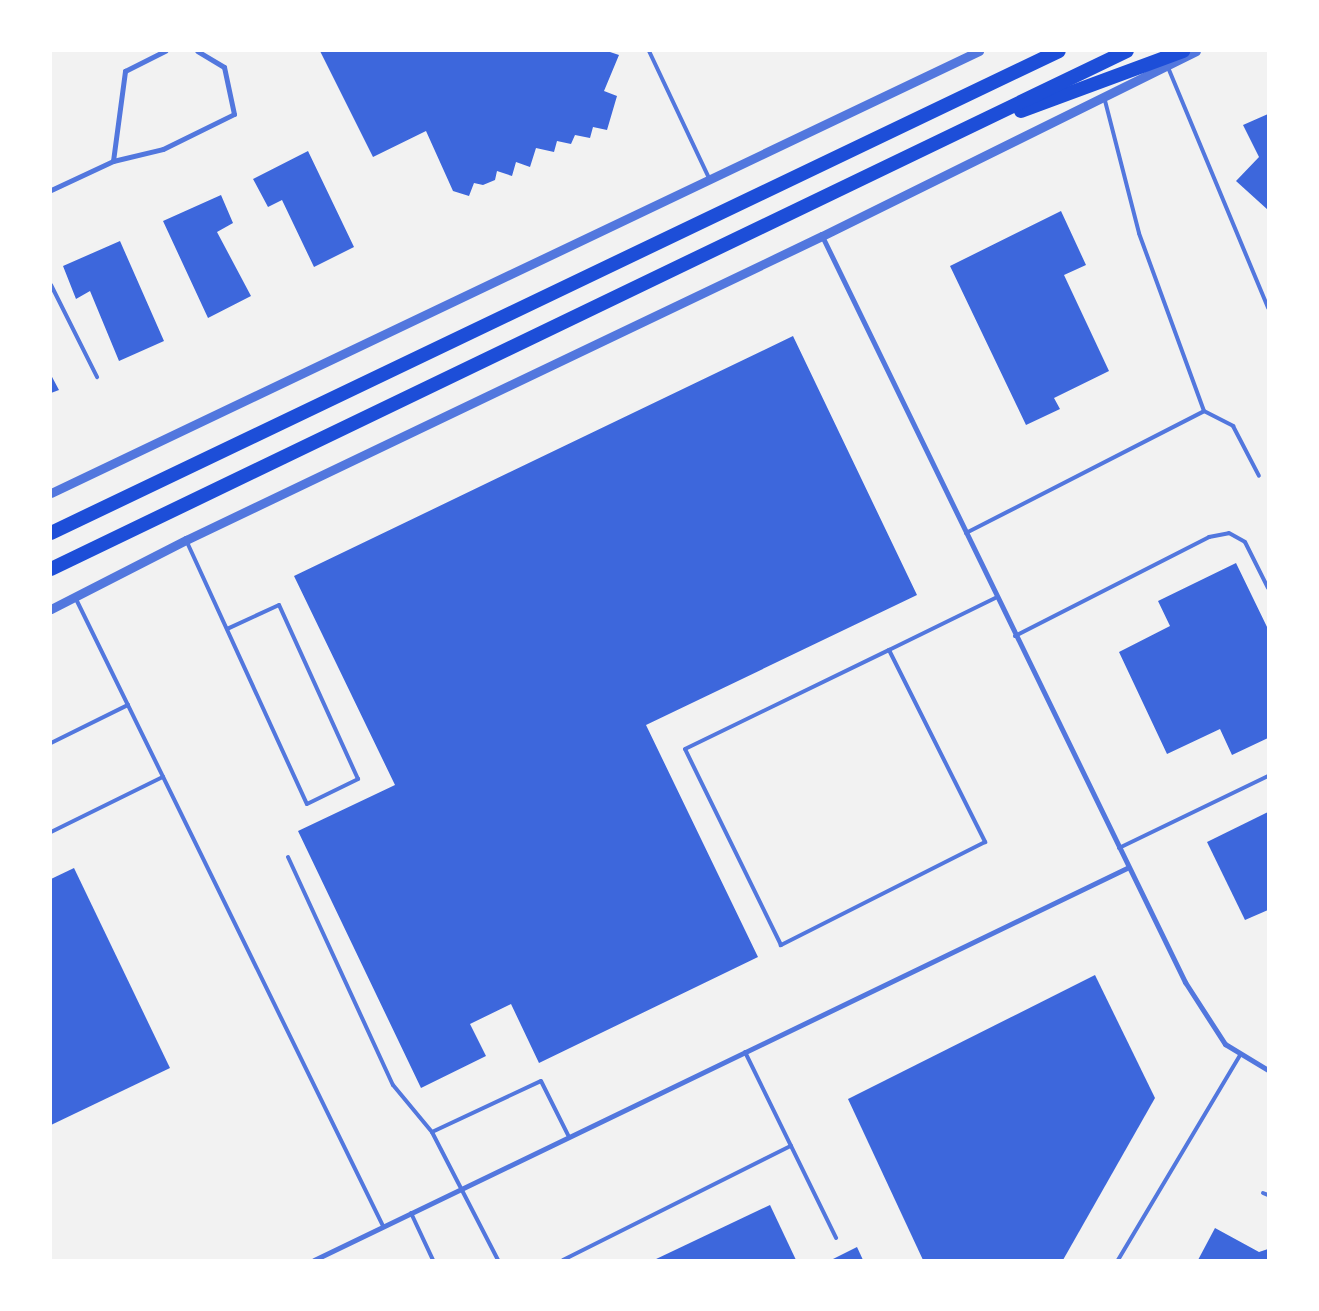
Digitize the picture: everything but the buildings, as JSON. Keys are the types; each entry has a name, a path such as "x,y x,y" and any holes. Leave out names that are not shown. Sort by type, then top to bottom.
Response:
{"highway":[{"path":"51,533 1059,51"},
{"path":"51,570 1128,51"},
{"path":"941,141 1183,51"}],"street":[{"path":"113,160 126,71 165,51"},
{"path":"51,190 113,160 163,149 234,114 224,67 197,51"},
{"path":"51,493 711,182 979,51"},
{"path":"51,609 186,540 822,236 1196,51"},
{"path":"822,236 1127,868 1185,982 1225,1044 1268,1070"},
{"path":"314,1260 1127,868"}],"lane":[{"path":"649,51 711,182"},
{"path":"1167,66 1268,308"},
{"path":"1104,97 1139,233 1204,411 1233,426 1259,476"},
{"path":"51,285 97,377"},
{"path":"966,533 1204,411"},
{"path":"1015,636 1208,537 1228,533 1245,542 1268,588"},
{"path":"186,540 307,804 358,779 279,605 227,629"},
{"path":"75,597 383,1226"},
{"path":"889,650 985,842 780,945 685,749 997,597"},
{"path":"51,743 128,705"},
{"path":"1118,848 1268,776"},
{"path":"51,832 163,777"},
{"path":"288,858 393,1084 432,1132 463,1188 498,1260"},
{"path":"745,1052 836,1238"},
{"path":"1118,1260 1241,1054"},
{"path":"432,1132 541,1081 568,1137"},
{"path":"563,1260 791,1146"},
{"path":"411,1213 433,1260"}]}
